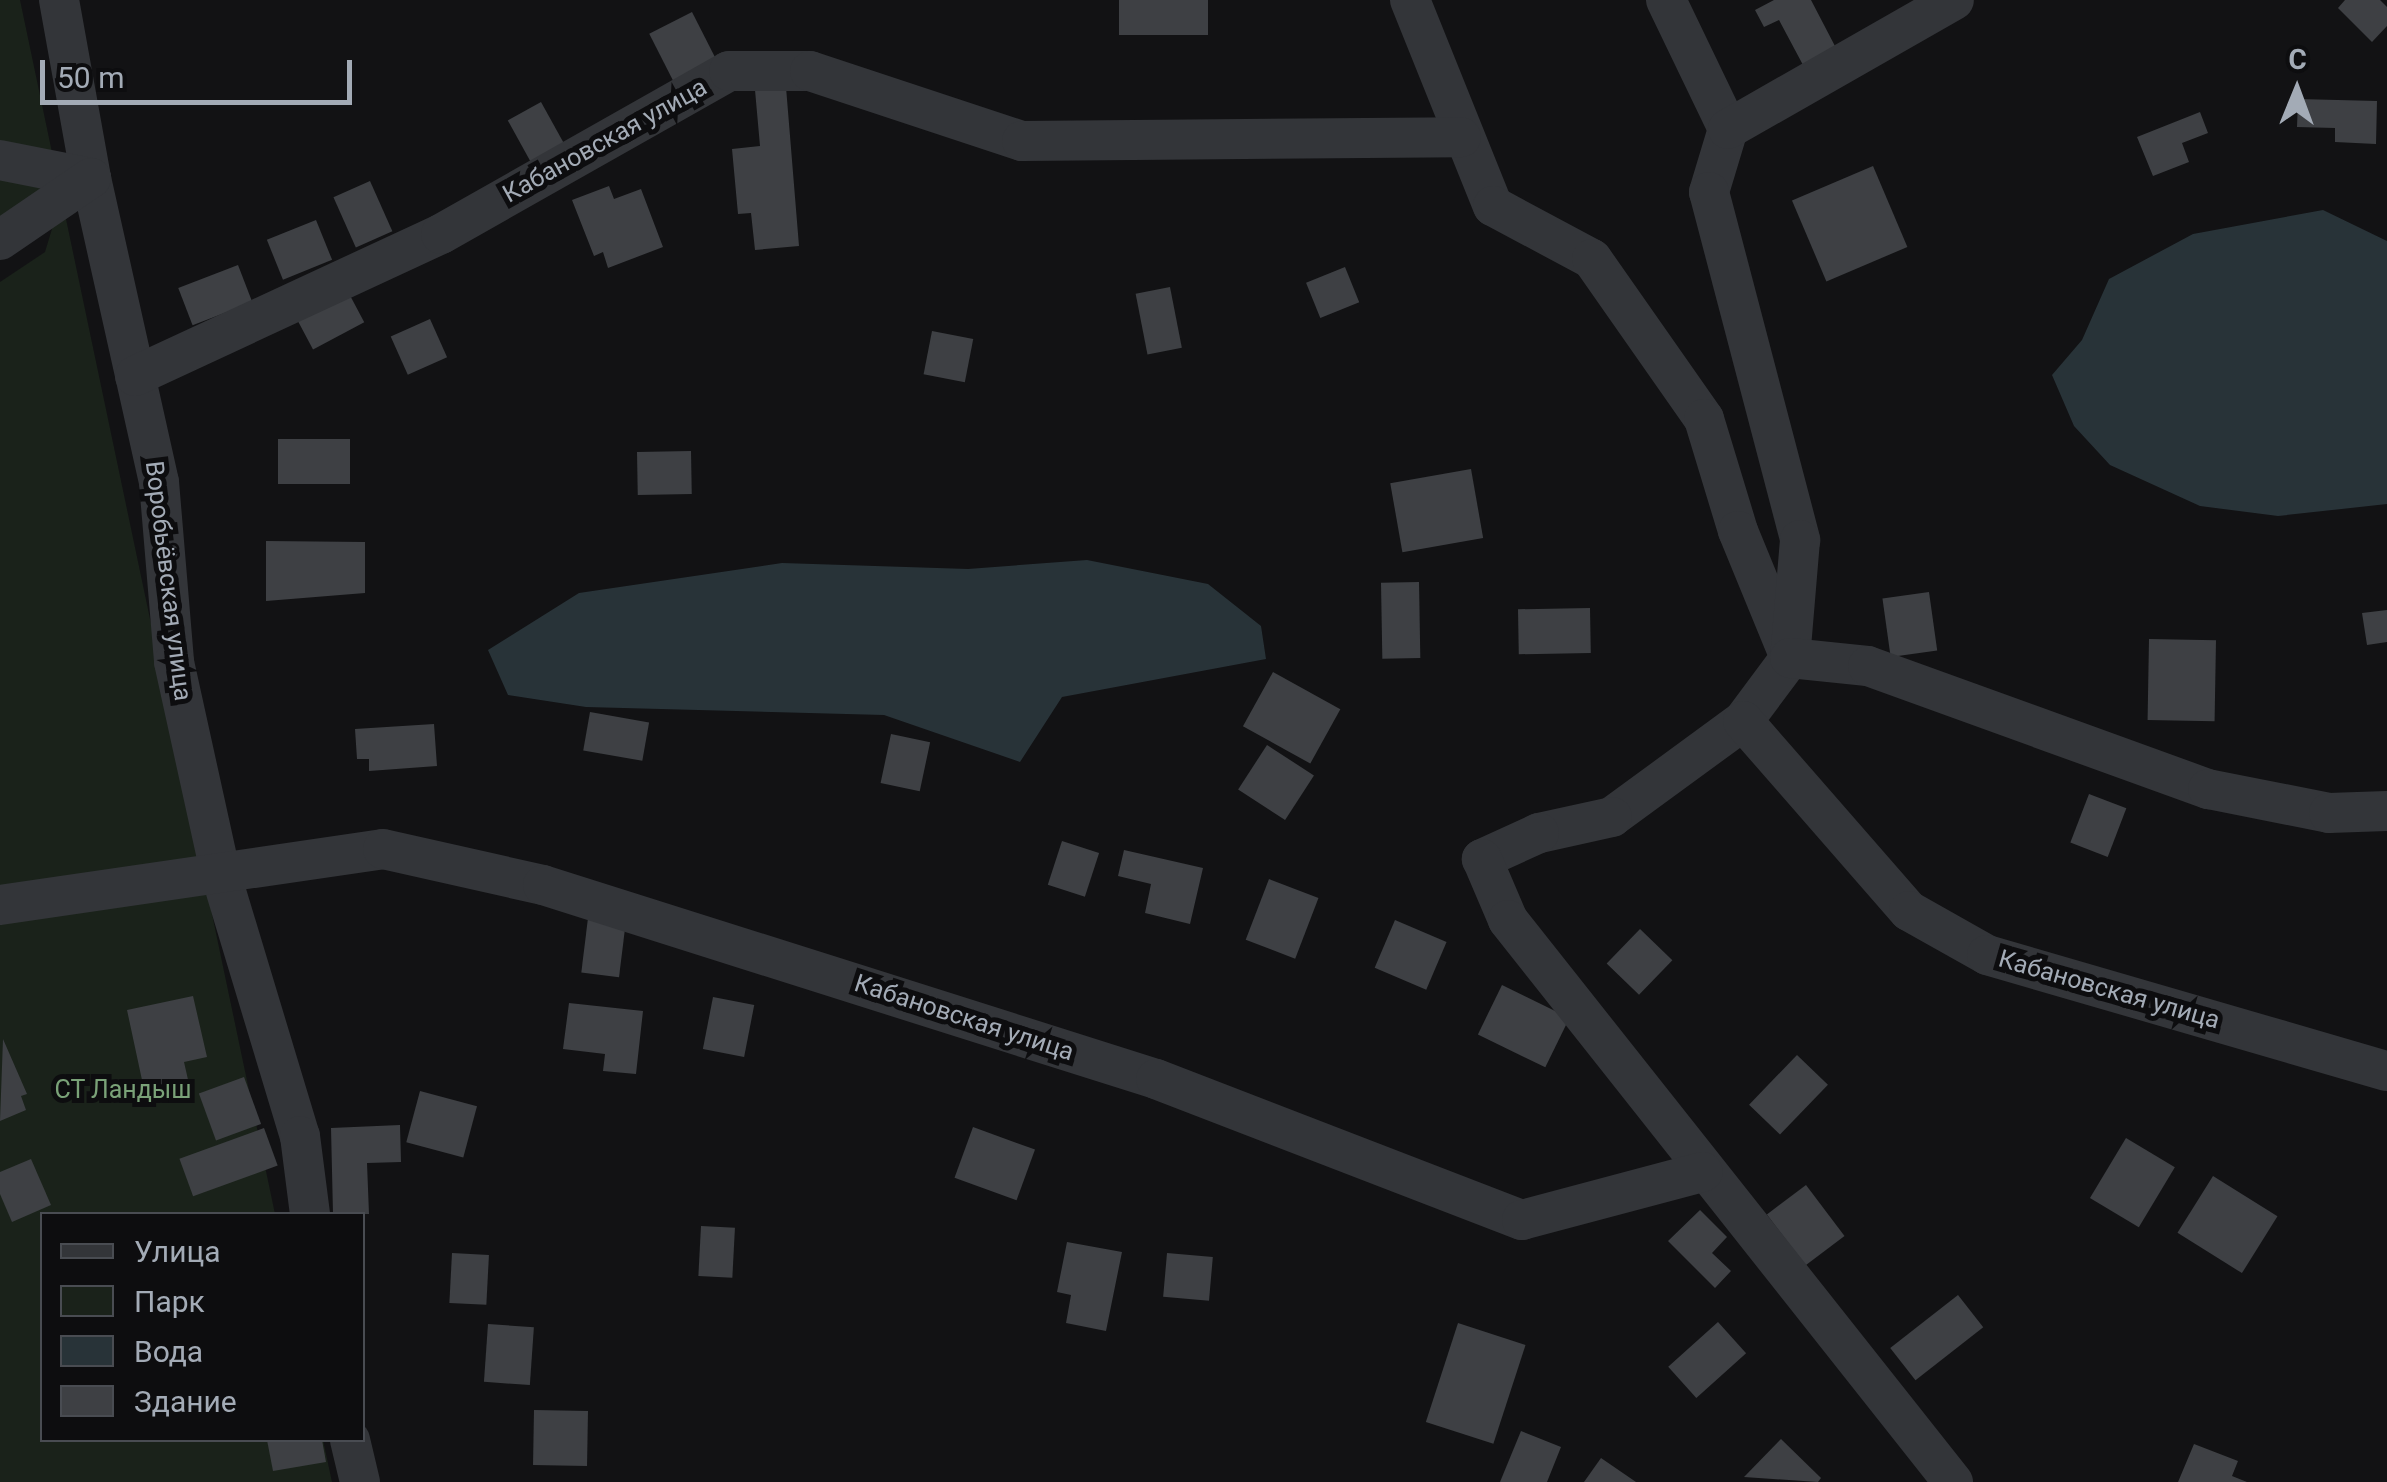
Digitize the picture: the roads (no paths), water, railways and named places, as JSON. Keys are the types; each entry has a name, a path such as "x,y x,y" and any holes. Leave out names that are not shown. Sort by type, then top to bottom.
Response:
{"street":[{"name":"Воробьёвская улица","path":"59,0 91,178 159,482 174,662 215,876 300,1136 310,1212"},
{"path":"1410,0 1493,206 1592,258 1704,419 1738,531 1790,658"},
{"path":"1666,0 1728,129 1709,192 1800,540 1790,658 1743,721 1612,817 1539,833 1482,859 1508,920 1703,1172 1952,1482"},
{"path":"1728,129 1954,0"},
{"name":"Кабановская улица","path":"135,376 441,234 729,71 810,71 1022,141 1462,137"},
{"path":"0,160 91,178"},
{"path":"0,240 91,178"},
{"path":"1790,658 1868,666 2208,789 2329,813 2387,812"},
{"name":"Кабановская улица","path":"1743,721 1909,911 1988,955 2387,1071"},
{"name":"Кабановская улица","path":"0,905 383,849 543,886 1156,1079 1522,1220 1703,1172"},
{"path":"350,1442 360,1482"}],"water":[{"path":"2323,210 2387,241 2387,504 2278,516 2200,506 2110,465 2074,426 2052,375 2082,340 2109,279 2193,234"},
{"path":"1087,560 1208,584 1261,626 1266,659 1062,697 1020,762 884,715 586,707 508,695 488,650 579,593 782,563 968,569"}],"park label":[{"name":"СТ Ландыш","path":"123,1090"}]}
